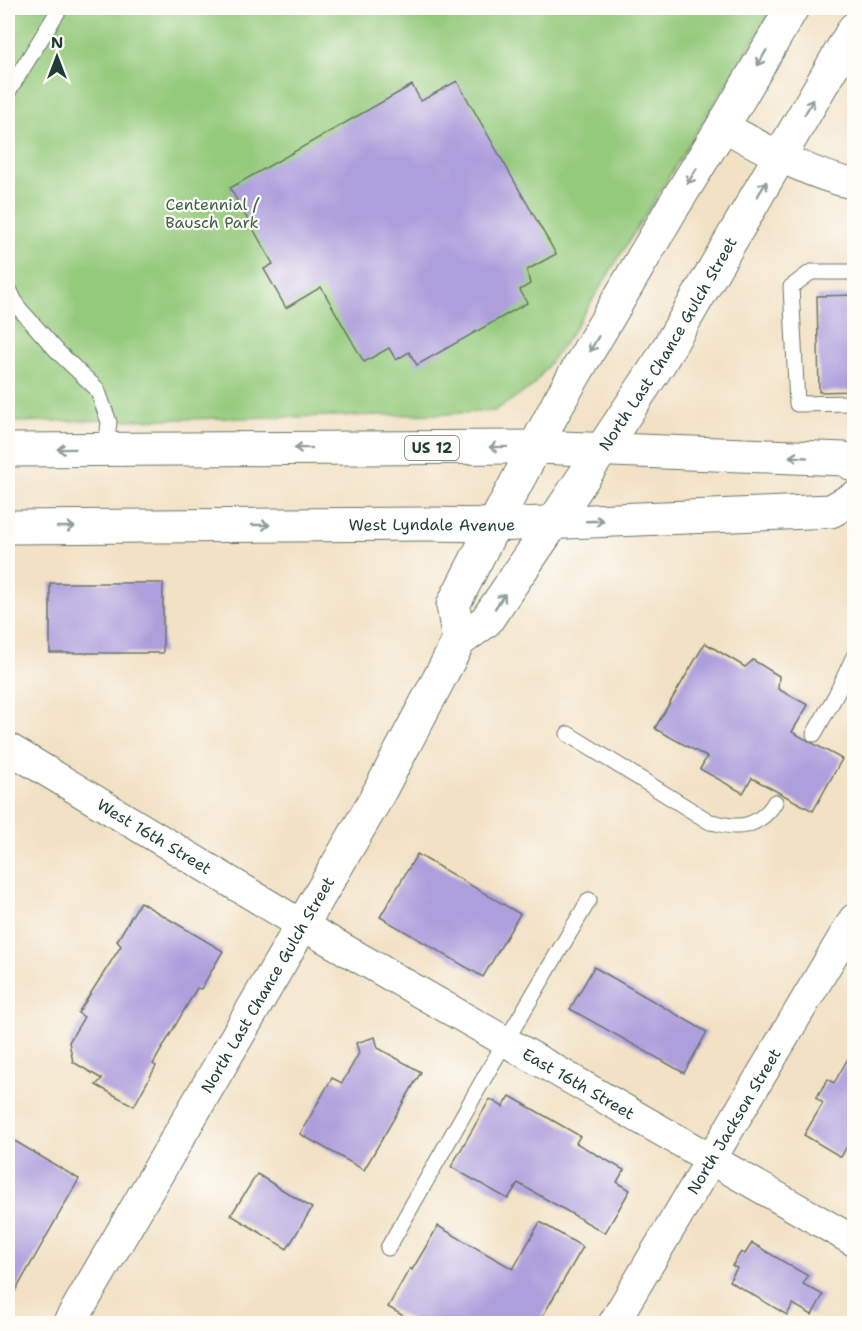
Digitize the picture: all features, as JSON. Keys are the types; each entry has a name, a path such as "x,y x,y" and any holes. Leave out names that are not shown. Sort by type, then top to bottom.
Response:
{"main road":[{"path":"459,641 453,605 494,525 561,399 792,8"},
{"name":"North Last Chance Gulch Street","path":"69,1323 374,802 459,641 486,621 660,362 855,29"},
{"name":"US 12","path":"8,450 603,448 845,459 855,465"},
{"name":"West Lyndale Avenue","path":"8,527 553,523 831,511 855,498"}],"street":[{"path":"723,126 780,158 818,173 853,180"},
{"name":"West 16th Street","path":"8,748 302,926"},
{"name":"North Jackson Street","path":"613,1323 855,919"},
{"name":"East 16th Street","path":"302,926 855,1241"}],"lane":[{"path":"8,92 60,8"},
{"path":"855,272 811,272 791,287 797,404 855,403"},
{"path":"8,287 16,306 59,353 97,389 109,422 106,448"},
{"path":"814,734 855,656"},
{"path":"567,734 710,822 736,826 757,821 770,811 775,802"},
{"path":"388,1248 491,1066 589,900"}],"green space":[{"name":"Centennial / Bausch Park","path":"8,8 774,8 573,331 533,386 494,411 445,414 8,422"}],"building":[{"path":"457,81 556,254 527,270 530,284 520,290 527,303 417,365 409,352 396,360 389,348 364,362 321,287 286,308 264,269 273,264 230,188 412,85 421,101"},
{"path":"854,295 854,391 819,392 817,296"},
{"path":"50,583 163,583 163,653 50,653"},
{"path":"705,643 745,667 753,660 779,676 778,689 808,705 792,732 842,759 813,811 752,778 743,793 700,769 707,757 655,728"},
{"path":"417,854 520,914 483,977 380,917"},
{"path":"140,902 223,951 201,989 197,988 153,1064 156,1066 134,1106 96,1085 102,1079 73,1062 69,1042 84,1017 78,1013 121,946 117,941"},
{"path":"594,967 707,1032 684,1073 570,1009"},
{"path":"375,1037 378,1048 421,1072 364,1170 300,1134 332,1078 342,1083 359,1053 356,1043"},
{"path":"854,1048 854,1134 841,1157 804,1135 823,1103 816,1098 828,1079 834,1083"},
{"path":"510,1096 580,1136 576,1143 624,1170 617,1182 630,1190 605,1233 518,1183 508,1199 451,1167 490,1099 503,1107"},
{"path":"8,1137 79,1179 8,1304"},
{"path":"257,1174 312,1208 287,1249 231,1215"},
{"path":"540,1222 583,1247 538,1324 413,1324 414,1322 388,1307 438,1226 513,1269"},
{"path":"752,1243 808,1276 803,1284 823,1295 812,1315 793,1304 787,1315 729,1281 737,1268 732,1266 741,1252 745,1254"}]}
